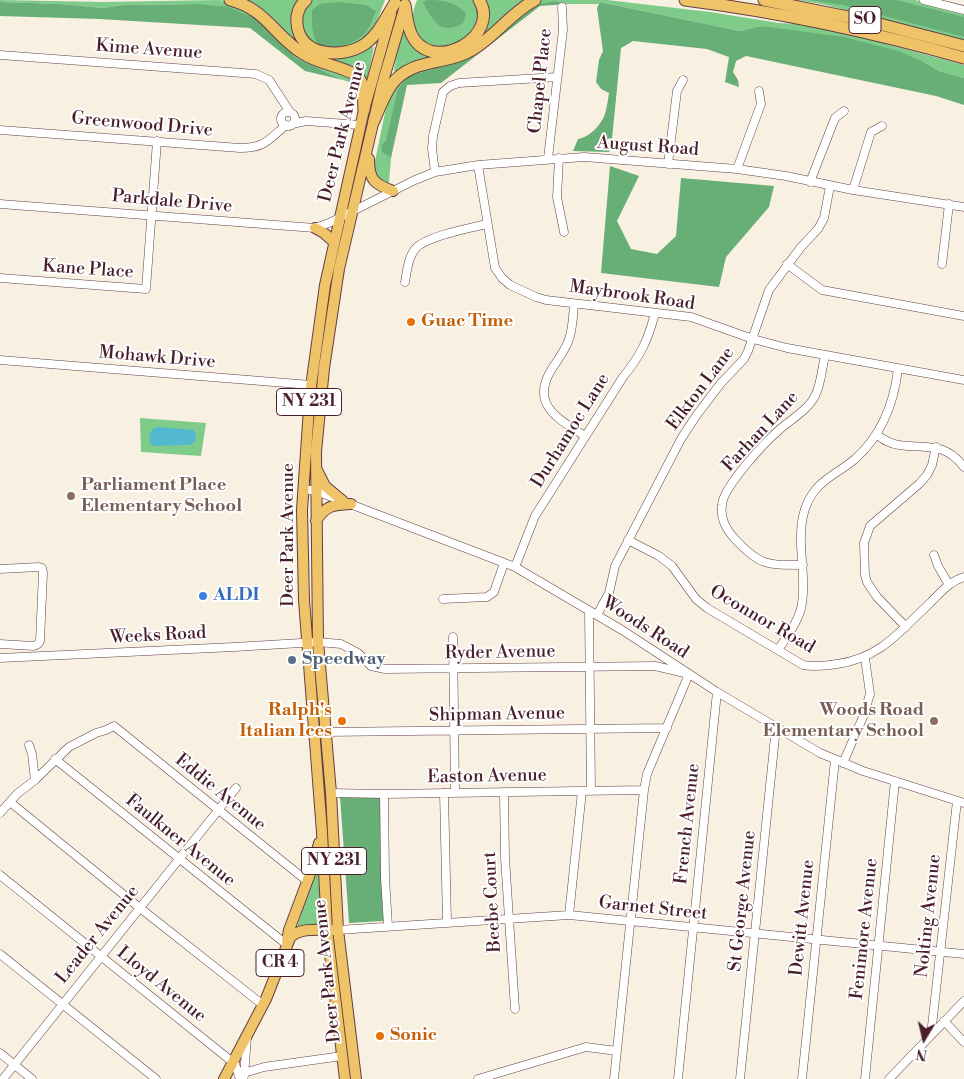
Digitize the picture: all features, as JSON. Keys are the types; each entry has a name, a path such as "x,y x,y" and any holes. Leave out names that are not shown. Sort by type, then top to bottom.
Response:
{"highway":[{"path":"230,0 258,13 292,46 306,56 352,72 358,76 362,85 364,110"},
{"path":"306,0 300,7 297,16 297,26 301,36 311,48 332,53 350,51 365,44 401,2"},
{"path":"401,2 408,26 415,40 427,50 444,53 462,47 477,32 483,16 479,0"},
{"path":"374,122 390,87 404,73 417,66 449,60 473,50 534,0"},
{"name":"SO","path":"685,0 833,25 964,58"},
{"name":"SO","path":"764,0 859,19 964,46"}],"main road":[{"name":"Deer Park Avenue","path":"345,1079 327,930 322,832 306,642 303,550 304,489 311,385 322,300 360,125 401,2"},
{"name":"Deer Park Avenue","path":"356,1079 338,930 331,793 318,642 316,465 318,422 326,350 336,285 401,2"},
{"path":"369,141 371,176 378,184 393,191"},
{"path":"315,228 334,242"},
{"path":"316,465 325,486 347,503"},
{"path":"316,521 324,510 330,506 347,503"},
{"path":"286,944 289,930 316,858 322,832"},
{"name":"CR 4","path":"224,1079 263,1005 290,938 295,933 338,930"}],"street":[{"path":"924,0 964,10"},
{"name":"Chapel Place","path":"548,158 563,30 562,7"},
{"name":"Kime Avenue","path":"0,56 250,73 269,80 283,101 288,118"},
{"path":"435,172 432,149 433,136 443,92 450,86 459,83 557,77"},
{"path":"668,164 677,91 683,80"},
{"path":"737,169 761,104 759,91"},
{"path":"810,182 835,118 844,111"},
{"path":"288,118 360,125"},
{"name":"Greenwood Drive","path":"0,130 250,148 260,146 270,140 288,118"},
{"path":"853,190 871,132 882,126"},
{"name":"Kane Place","path":"0,278 146,289 157,141"},
{"name":"August Road","path":"339,218 435,172 478,165 548,158 584,157 737,169 853,190 964,206"},
{"path":"559,158 557,197 564,232"},
{"name":"Maybrook Road","path":"478,165 495,268 510,285 536,297 574,304 691,317 753,339 825,355 964,380"},
{"name":"Elkton Lane","path":"593,613 609,593 615,566 681,439 721,382 744,358 753,339 769,290 787,264 818,229 824,218 830,186"},
{"name":"Parkdale Drive","path":"0,204 315,228 339,218"},
{"path":"942,264 948,204"},
{"path":"405,282 410,258 416,248 425,242 487,224"},
{"path":"787,264 822,290 964,316"},
{"path":"574,304 571,335 545,382 545,400 549,411 556,418 585,436"},
{"name":"Durhamoc Lane","path":"515,567 535,516 644,347 654,313"},
{"name":"Farhan Lane","path":"802,564 761,562 750,555 728,530 722,516 722,504 726,492 756,453 815,396 825,355"},
{"name":"Mohawk Drive","path":"0,360 311,385"},
{"path":"778,650 797,618 802,605 802,523 806,508 816,489 830,475 854,460 877,435 891,406 898,369"},
{"path":"877,435 887,442 897,445 936,448 949,452 964,467"},
{"path":"906,627 877,597 867,582 864,543 870,526 927,475 932,465 936,448"},
{"name":"Woods Road","path":"304,489 316,491 515,567 593,613 717,692 820,753 895,782 960,802"},
{"name":"Oconnor Road","path":"628,540 659,556 672,566 696,599 707,608 803,665 812,666 845,663 865,658 890,642 949,585 964,577"},
{"path":"934,555 949,585"},
{"path":"443,599 487,597 494,592 504,563"},
{"path":"0,569 39,567 42,568 43,573 40,641 34,646 0,644 0,658"},
{"path":"591,791 590,667 593,613"},
{"path":"453,637 455,793"},
{"name":"Weeks Road","path":"0,658 318,642"},
{"name":"Ryder Avenue","path":"318,642 340,644 358,653 372,666 385,669 655,666 689,674"},
{"name":"Dewitt Avenue","path":"802,1079 816,940 839,761 869,699 870,684 865,658"},
{"path":"614,1079 644,790 647,774 689,674"},
{"name":"French Avenue","path":"678,1079 717,692"},
{"name":"Eddie Avenue","path":"55,760 69,747 114,726 307,881"},
{"name":"St George Avenue","path":"740,1079 776,727"},
{"name":"Shipman Avenue","path":"326,732 667,728"},
{"path":"29,745 32,754 34,780"},
{"path":"0,813 17,794 55,760"},
{"name":"Faulkner Avenue","path":"55,760 286,944"},
{"name":"Fenimore Avenue","path":"865,1079 895,782"},
{"name":"Leader Avenue","path":"2,1079 236,788"},
{"name":"Easton Avenue","path":"331,793 384,794 644,790"},
{"path":"569,915 582,791"},
{"name":"Beebe Court","path":"504,792 508,918 515,1009"},
{"path":"444,793 447,922"},
{"path":"384,794 385,878 388,926"},
{"path":"10,802 263,1005"},
{"name":"Nolting Avenue","path":"931,1035 960,802"},
{"name":"Lloyd Avenue","path":"0,874 233,1062"},
{"name":"Garnet Street","path":"338,930 569,915 964,954"},
{"path":"0,954 156,1079"},
{"path":"889,1079 964,1001"},
{"path":"944,1021 964,1042"},
{"path":"242,1077 248,1033"},
{"path":"478,1079 586,1047 617,1051"},
{"path":"0,1053 32,1079"},
{"path":"242,1077 264,1067 342,1056"},
{"path":"245,1061 252,1065 264,1067"},
{"path":"233,1062 242,1077"}],"green space":[{"path":"0,0 102,2 220,0 233,3 251,12 293,50 352,75 359,85 343,80 296,58 277,39 198,4 123,5 103,8 61,4 0,2"},
{"path":"241,0 302,0 294,14 311,51 374,47 366,85 311,54"},
{"path":"310,0 385,0 377,21 366,36 367,39 348,49 321,49 303,35 301,12"},
{"path":"417,0 476,0 480,21 472,34 458,43 442,48 426,46 420,42 413,25 413,11"},
{"path":"428,0 454,4 466,14 463,23 448,28 438,24 430,15 423,2"},
{"path":"482,0 528,0 477,43"},
{"path":"607,0 710,12 779,23 800,24 872,40 964,65 964,78 939,71 924,62 761,26 740,31 600,2 599,4 570,4 554,1 536,4 467,59 409,76 386,140 382,144 383,152 391,158 389,182 388,184 382,183 373,171 387,103 404,75 444,64 536,1"},
{"path":"798,0 915,0 964,12 964,41 826,5"},
{"path":"809,0 896,0 964,17 964,37 843,5"},
{"path":"554,1 570,4 540,6 441,83 407,85 391,158 382,152 382,144 386,140 398,89 409,76 467,59 536,4"},
{"path":"0,2 61,4 103,8 123,5 198,4 228,7 255,18 296,58 343,80 305,71 250,28 99,19 0,16"},
{"path":"338,2 366,5 376,11 367,30 357,40 344,46 324,47 316,41 312,28 312,10 320,4"},
{"path":"600,2 740,31 761,26 844,37 898,51 924,62 939,71 964,78 964,105 936,96 746,56 736,61 733,72 738,80 739,87 725,82 729,57 707,49 633,41 621,48 611,149 609,152 573,151 578,139 587,136 598,126 607,106 609,93 601,89 596,82 599,60 603,51 597,8"},
{"path":"403,27 432,54 431,57 442,56 396,74 394,70"},
{"path":"610,166 639,176 617,221 631,249 657,254 676,236 681,178 774,186 769,207 726,257 719,287 601,273"},
{"path":"140,418 206,423 201,456 141,452"},
{"path":"340,796 382,797 383,921 349,923"},
{"path":"315,869 319,870 323,925 297,927"}],"water":[{"path":"154,428 193,430 196,434 195,442 189,445 153,446 149,439 150,435"}],"place":[{"name":"Guac Time","path":"411,322"},
{"name":"Parliament Place Elementary School","path":"71,496"},
{"name":"ALDI","path":"203,596"},
{"name":"Speedway","path":"292,660"},
{"name":"Ralph's Italian Ices","path":"342,721"},
{"name":"Woods Road Elementary School","path":"934,721"},
{"name":"Sonic","path":"380,1036"}]}
